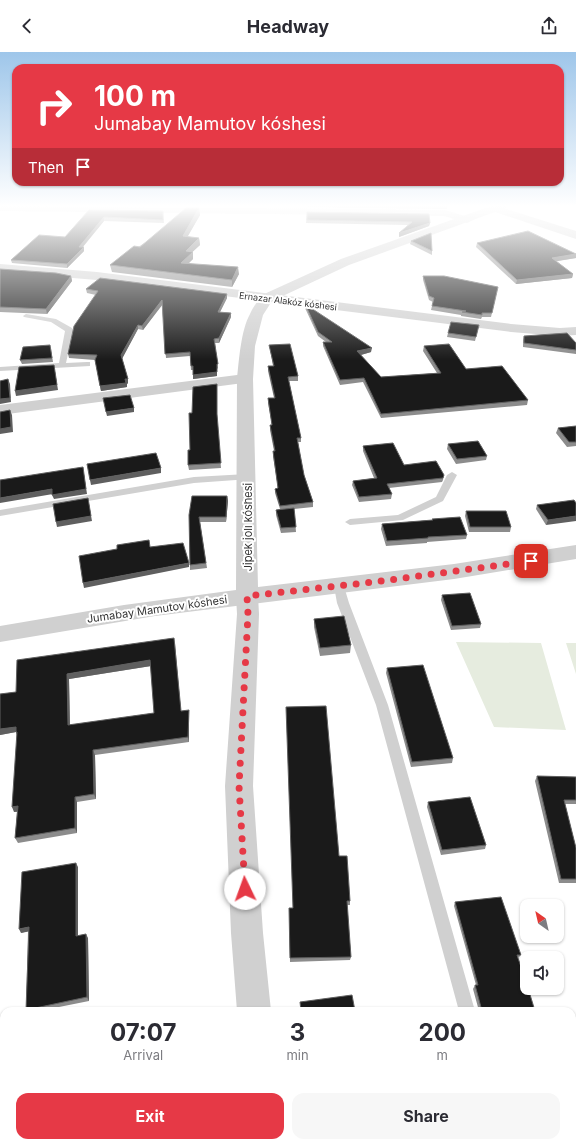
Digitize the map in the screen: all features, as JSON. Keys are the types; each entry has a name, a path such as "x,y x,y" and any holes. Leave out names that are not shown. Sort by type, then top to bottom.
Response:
{"street":[{"name":"Jipek jolı kóshesi","path":"254,1007 247,933 239,786 248,614 245,379 248,346 256,314 267,298 307,278 359,257"},
{"name":"Ernazar Alakóz kóshesi","path":"0,268 97,276 511,328 560,332 576,331"},
{"path":"0,410 245,379"},
{"name":"Jumabay Mamutov kóshesi","path":"0,634 81,620 247,596 339,586 531,561 576,552"}],"lane":[{"path":"26,316 47,318 59,322 69,330 62,365"},
{"path":"0,369 87,364"},
{"path":"350,522 400,518 440,500 452,475"},
{"path":"0,513 194,480 247,477"},
{"path":"339,586 343,603 382,705 466,1007"}],"shaded area":[{"path":"456,642 541,643 566,730 494,727"},
{"path":"566,643 576,643 576,674"}],"building":[{"path":"14,257 74,257 67,264 11,260"},
{"path":"120,257 187,257 181,263 238,267 232,280 110,265"},
{"path":"492,257 557,257 552,258 573,274 517,280"},
{"path":"0,269 56,273 71,276 46,309 0,307"},
{"path":"423,276 444,276 498,287 492,313 482,313 482,315 432,306 434,298 429,296"},
{"path":"100,278 227,294 218,312 231,313 219,338 214,339 218,364 217,372 193,375 190,352 165,354 162,300 142,326 138,325 121,355 128,379 125,379 126,383 100,386 95,360 97,355 68,354 74,326 98,291 86,289"},
{"path":"305,304 372,348 357,351 381,377 441,373 424,346 449,344 466,369 502,366 528,400 381,414 364,378 340,380 323,342 332,342 318,332"},
{"path":"451,322 479,325 476,337 448,333"},
{"path":"567,333 576,343 576,350 524,343 524,336"},
{"path":"290,344 298,376 288,377 301,438 297,438 304,475 313,502 280,506 275,489 278,488 268,398 275,398 268,366 274,366 269,345"},
{"path":"50,345 52,358 20,360 23,347"},
{"path":"54,365 57,385 15,391 19,367"},
{"path":"8,379 10,398 0,399 0,381"},
{"path":"217,384 217,414 221,463 188,465 188,450 190,450 189,413 192,413 193,387"},
{"path":"130,395 134,408 106,412 103,398"},
{"path":"10,410 11,427 0,429 0,412"},
{"path":"576,426 576,442 569,442 558,428"},
{"path":"478,441 487,456 457,459 448,444"},
{"path":"393,443 404,465 436,461 444,475 443,478 387,484 392,494 359,497 353,481 377,478 363,446"},
{"path":"156,453 161,468 90,480 87,464"},
{"path":"83,467 86,489 52,495 52,489 0,498 0,480"},
{"path":"192,496 227,496 226,517 199,517 206,563 190,565 189,515"},
{"path":"88,498 91,516 56,522 53,504"},
{"path":"574,500 576,503 576,516 548,520 537,505"},
{"path":"294,508 296,527 281,528 276,510"},
{"path":"466,511 506,511 511,527 470,527"},
{"path":"460,517 467,535 387,541 382,524 433,520 432,519"},
{"path":"149,540 150,547 183,543 189,563 83,583 79,556 117,549 117,545"},
{"path":"470,593 481,624 452,626 442,595"},
{"path":"344,616 351,645 320,648 314,619"},
{"path":"174,638 181,711 189,710 188,737 93,750 94,794 75,797 75,828 15,838 18,806 12,807 17,732 16,727 0,729 0,694 16,692 17,660","holes":["150,660 154,713 68,725 67,674"]},
{"path":"423,665 453,758 412,762 387,668"},
{"path":"326,706 339,856 347,856 350,901 347,901 351,957 290,958 289,908 293,908 286,707"},
{"path":"537,776 576,777 576,800 564,800 576,848 576,879 561,879"},
{"path":"470,797 486,845 442,850 428,802"},
{"path":"76,863 76,936 86,934 87,997 40,1007 26,1007 29,927 19,929 22,872"},
{"path":"501,897 520,952 520,955 517,955 520,964 520,995 530,995 534,1007 481,1007 475,985 478,985 455,902"},
{"path":"352,995 354,1007 301,1007 300,1002"}],"route":[{"path":"245,889 239,786 248,614 247,596 374,582 531,561"}]}
